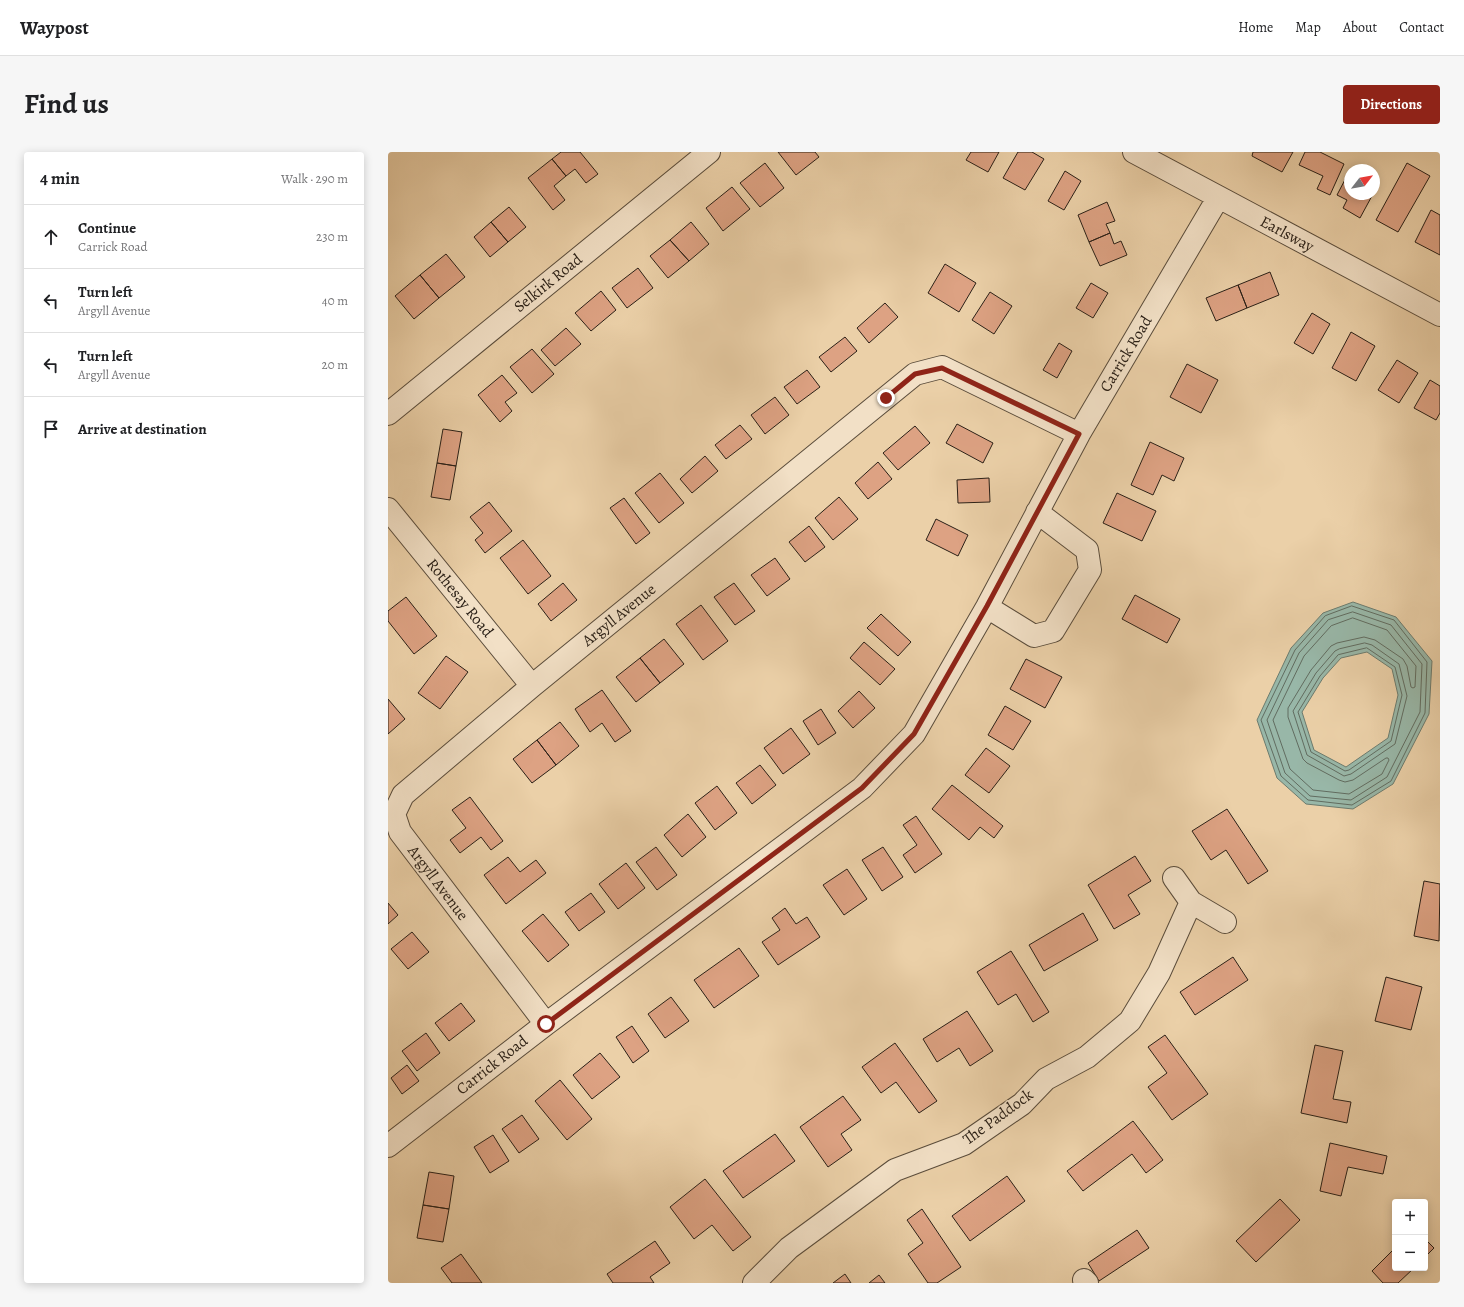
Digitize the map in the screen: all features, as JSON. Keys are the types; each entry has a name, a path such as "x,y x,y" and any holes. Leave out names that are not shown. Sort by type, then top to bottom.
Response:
{"street":[{"name":"Selkirk Road","path":"388,414 709,152"},
{"name":"Earlsway","path":"1134,152 1440,315"},
{"name":"Carrick Road","path":"388,1146 546,1024 862,788 914,734 987,606 1079,434 1218,198"},
{"name":"Argyll Avenue","path":"546,1024 400,832 394,814 404,795 532,686 915,374 942,368 1079,434"},
{"name":"Rothesay Road","path":"388,509 532,686"},
{"path":"987,606 1034,636 1053,631 1090,570 1087,550 1037,512"},
{"path":"1174,878 1191,902 1225,922"},
{"name":"The Paddock","path":"754,1283 789,1248 895,1170 964,1144 1022,1104 1046,1080 1086,1057 1130,1021 1159,973 1191,902"}],"water":[{"path":"1353,602 1396,617 1432,661 1429,714 1393,784 1353,809 1306,804 1277,778 1257,720 1291,648 1323,613","holes":["1367,652 1392,669 1398,695 1388,738 1346,767 1314,750 1302,712 1323,678 1341,658"]}],"building":[{"path":"561,152 580,152 598,174 586,183 575,169 566,176 552,159"},
{"path":"778,152 815,152 819,157 796,175"},
{"path":"971,152 999,152 988,172 966,160"},
{"path":"1018,152 1032,152 1044,159 1025,190 1003,178"},
{"path":"1253,152 1293,152 1282,172 1252,156"},
{"path":"1305,152 1320,152 1344,164 1330,195 1317,189 1323,176 1299,165"},
{"path":"552,159 566,176 554,186 565,200 553,210 528,178"},
{"path":"765,163 784,188 760,207 740,183"},
{"path":"1407,163 1430,176 1398,232 1376,220"},
{"path":"1065,171 1081,181 1064,210 1048,201"},
{"path":"1344,182 1344,198 1337,195"},
{"path":"732,187 750,209 723,231 706,208"},
{"path":"1347,200 1370,200 1360,218 1343,208"},
{"path":"1107,202 1115,221 1106,224 1110,233 1089,242 1078,215"},
{"path":"509,207 526,227 508,242 491,222"},
{"path":"1431,210 1440,215 1440,255 1415,242"},
{"path":"491,222 508,242 490,257 474,237"},
{"path":"691,222 709,244 689,261 670,240"},
{"path":"1110,233 1114,244 1121,241 1127,255 1100,266 1089,242"},
{"path":"670,240 689,261 668,278 650,256"},
{"path":"446,254 465,277 439,298 420,275"},
{"path":"945,264 976,283 959,312 928,293"},
{"path":"638,268 653,288 627,308 612,288"},
{"path":"1270,272 1279,295 1247,308 1238,285"},
{"path":"420,275 439,298 414,319 395,296"},
{"path":"1091,283 1108,293 1093,318 1076,308"},
{"path":"1238,285 1247,308 1216,321 1206,298"},
{"path":"601,291 616,310 591,331 575,313"},
{"path":"990,292 1012,306 994,334 972,320"},
{"path":"885,303 898,317 869,343 857,328"},
{"path":"1312,313 1330,324 1313,354 1294,343"},
{"path":"566,328 581,344 555,366 541,350"},
{"path":"1351,332 1375,346 1356,381 1332,368"},
{"path":"845,337 857,351 831,372 819,357"},
{"path":"1059,343 1072,351 1057,378 1043,370"},
{"path":"532,349 554,374 532,393 510,367"},
{"path":"1397,360 1418,373 1399,403 1378,390"},
{"path":"1187,364 1218,380 1201,413 1170,397"},
{"path":"807,370 820,387 797,404 784,387"},
{"path":"502,375 517,393 505,402 512,411 500,422 478,395"},
{"path":"1430,380 1440,386 1440,413 1436,420 1414,408"},
{"path":"775,397 789,415 765,434 751,415"},
{"path":"957,424 993,443 983,463 946,443"},
{"path":"740,425 752,439 726,459 715,445"},
{"path":"915,426 930,443 898,470 883,453"},
{"path":"443,429 462,432 456,466 437,463"},
{"path":"1150,442 1184,458 1174,481 1162,475 1153,495 1131,485"},
{"path":"705,456 718,471 692,493 680,479"},
{"path":"878,462 892,479 868,499 855,483"},
{"path":"437,463 456,466 450,500 431,497"},
{"path":"660,473 684,503 659,523 635,493"},
{"path":"989,478 990,502 958,503 957,480"},
{"path":"1117,493 1156,511 1142,541 1103,523"},
{"path":"839,497 858,519 833,540 815,518"},
{"path":"624,498 650,533 636,544 610,508"},
{"path":"489,502 512,531 485,553 475,540 483,533 470,517"},
{"path":"936,519 968,535 958,556 926,540"},
{"path":"809,526 825,547 805,562 789,542"},
{"path":"523,540 551,576 528,594 500,558"},
{"path":"775,558 790,579 767,596 751,575"},
{"path":"563,583 577,600 551,621 538,604"},
{"path":"734,583 755,611 735,625 714,597"},
{"path":"1135,595 1180,619 1167,643 1122,619"},
{"path":"406,597 437,636 414,654 388,621 388,611"},
{"path":"701,605 728,641 703,660 676,624"},
{"path":"881,614 911,642 898,656 867,628"},
{"path":"664,639 684,664 660,683 640,658"},
{"path":"864,642 895,669 880,685 850,658"},
{"path":"446,656 468,672 440,709 418,693"},
{"path":"640,658 660,683 636,702 616,677"},
{"path":"1026,659 1062,677 1045,708 1010,689"},
{"path":"602,690 631,731 615,742 602,723 590,732 575,709"},
{"path":"859,691 875,708 853,728 838,711"},
{"path":"388,699 405,719 388,734"},
{"path":"1005,706 1031,721 1013,750 988,735"},
{"path":"821,709 836,733 818,745 803,721"},
{"path":"560,722 579,746 556,765 537,740"},
{"path":"791,728 810,754 783,774 764,748"},
{"path":"537,740 556,765 532,783 513,759"},
{"path":"986,748 1010,766 989,793 965,775"},
{"path":"760,765 776,785 752,804 736,783"},
{"path":"952,785 1003,826 994,838 980,827 969,840 932,809"},
{"path":"717,786 737,813 715,830 695,803"},
{"path":"470,797 503,841 491,850 481,837 460,853 450,840 466,828 452,810"},
{"path":"1227,809 1268,871 1248,884 1226,850 1211,860 1192,831"},
{"path":"688,814 706,837 682,857 664,835"},
{"path":"916,816 942,854 915,873 903,855 917,845 903,825"},
{"path":"656,847 677,875 657,890 636,862"},
{"path":"883,847 903,877 882,891 862,860"},
{"path":"1135,856 1151,881 1128,895 1140,914 1114,929 1088,885"},
{"path":"508,857 520,872 536,860 546,873 506,904 484,875"},
{"path":"626,863 645,888 618,909 599,884"},
{"path":"847,869 867,899 844,915 823,885"},
{"path":"1424,881 1440,884 1439,941 1414,936"},
{"path":"591,893 605,912 579,931 565,912"},
{"path":"388,903 398,915 388,924"},
{"path":"785,908 796,924 807,917 820,937 778,965 762,942 780,930 772,918"},
{"path":"1083,913 1098,940 1044,971 1029,945"},
{"path":"543,914 569,945 548,962 522,931"},
{"path":"412,932 429,952 408,969 391,949"},
{"path":"739,948 759,976 714,1008 694,980"},
{"path":"1011,951 1049,1012 1033,1022 1016,994 998,1005 977,972"},
{"path":"1233,957 1248,980 1195,1015 1180,992"},
{"path":"1386,977 1422,987 1411,1030 1375,1021"},
{"path":"671,997 689,1021 665,1038 648,1014"},
{"path":"461,1003 475,1021 449,1041 435,1023"},
{"path":"967,1011 993,1051 970,1066 959,1048 937,1062 923,1039"},
{"path":"632,1026 649,1051 633,1063 616,1037"},
{"path":"426,1033 440,1053 417,1071 402,1051"},
{"path":"1165,1035 1208,1094 1172,1120 1148,1087 1167,1073 1148,1047"},
{"path":"895,1043 937,1101 919,1113 896,1082 881,1093 862,1067"},
{"path":"1315,1045 1343,1051 1333,1099 1351,1102 1347,1123 1301,1113"},
{"path":"600,1053 620,1077 592,1099 573,1075"},
{"path":"407,1065 419,1081 402,1094 391,1078"},
{"path":"560,1080 592,1119 567,1140 535,1101"},
{"path":"843,1096 861,1120 841,1134 852,1150 828,1167 800,1127"},
{"path":"522,1115 539,1139 519,1153 502,1129"},
{"path":"1133,1121 1163,1160 1146,1173 1132,1154 1083,1191 1067,1171"},
{"path":"775,1134 795,1161 743,1198 723,1171"},
{"path":"493,1135 509,1161 490,1173 474,1147"},
{"path":"1330,1143 1387,1156 1383,1174 1348,1167 1341,1196 1320,1191"},
{"path":"429,1172 454,1176 449,1209 423,1205"},
{"path":"1007,1176 1025,1201 970,1241 952,1216"},
{"path":"705,1179 751,1237 733,1251 712,1225 694,1239 670,1207"},
{"path":"1280,1199 1300,1220 1256,1262 1236,1241"},
{"path":"423,1205 449,1209 443,1242 417,1238"},
{"path":"922,1209 961,1267 937,1283 928,1283 908,1254 923,1243 907,1220"},
{"path":"1137,1230 1149,1248 1099,1281 1088,1263"},
{"path":"655,1241 670,1263 650,1277 654,1283 613,1283 607,1274"},
{"path":"1428,1242 1434,1248 1428,1254"},
{"path":"1392,1251 1392,1271 1411,1271 1398,1283 1383,1283 1372,1271"},
{"path":"461,1254 482,1283 452,1283 441,1268"},
{"path":"845,1274 851,1283 833,1283"},
{"path":"879,1275 885,1283 869,1283"}],"route":[{"path":"546,1024 862,788 914,734 987,606 1079,434 942,368 915,374 886,398"}]}
